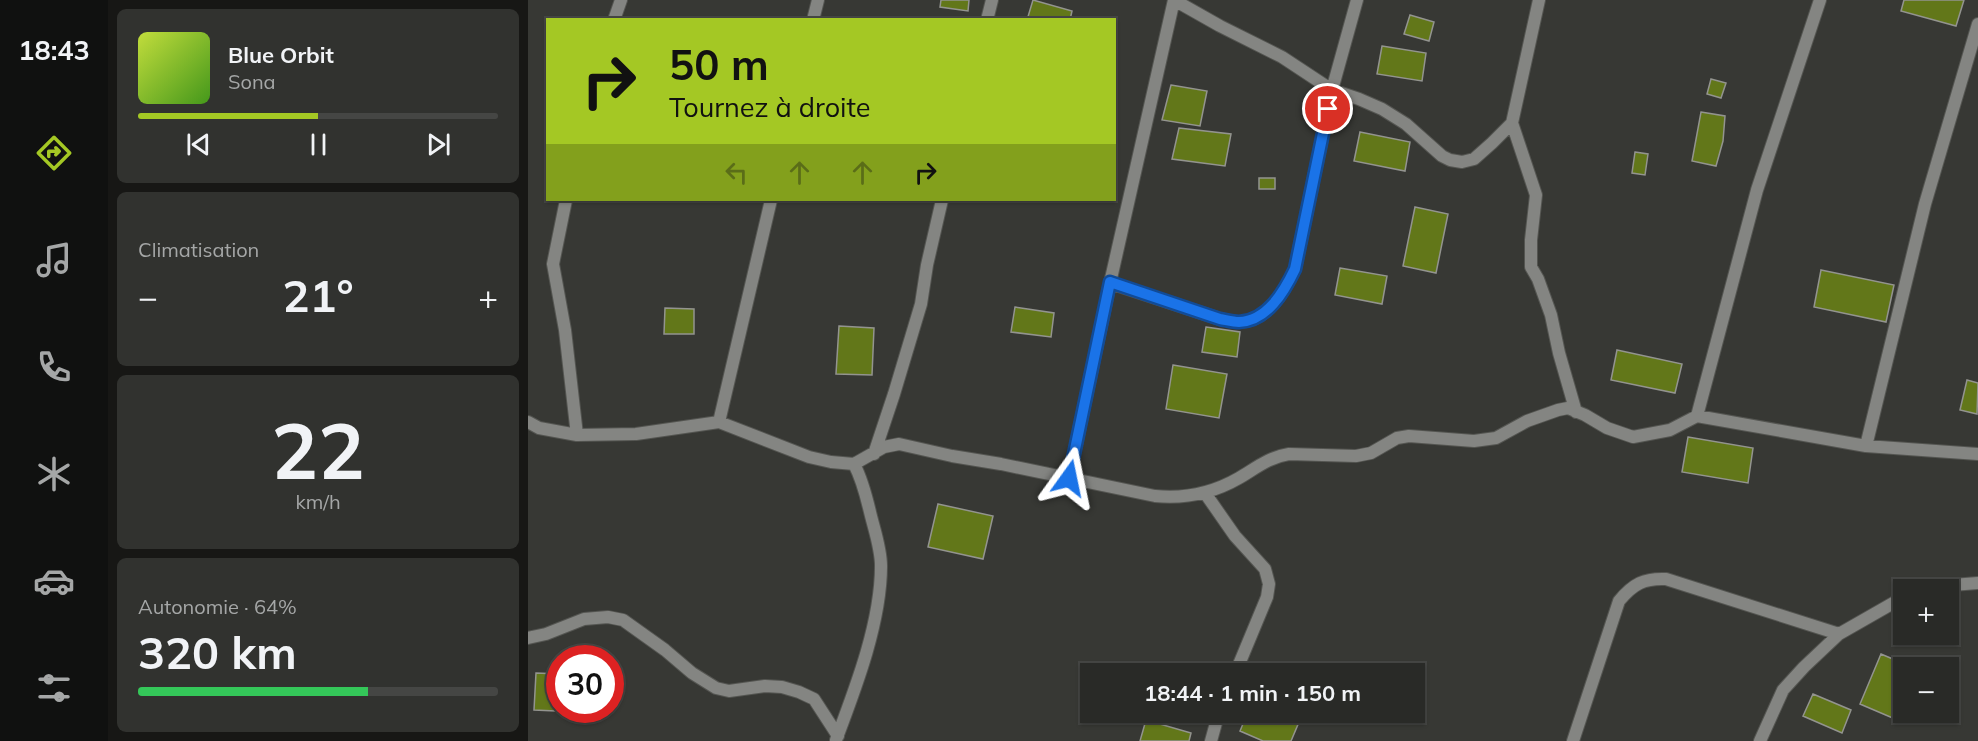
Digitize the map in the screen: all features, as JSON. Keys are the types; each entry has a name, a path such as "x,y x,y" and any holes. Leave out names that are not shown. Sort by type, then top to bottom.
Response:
{"street":[{"path":"615,18 621,0"},
{"path":"814,18 818,0"},
{"path":"988,18 992,0"},
{"path":"1069,478 1110,282 1174,0 1282,57 1332,90 1382,109 1406,124 1442,156 1462,162 1474,159 1512,123"},
{"path":"1110,282 1220,319 1238,322 1254,319 1284,293 1295,269 1332,90 1357,0"},
{"path":"1539,0 1512,123 1536,195 1531,240 1531,267 1539,279 1551,315 1576,412"},
{"path":"1697,416 1757,190 1820,0"},
{"path":"1866,446 1925,204 1978,24"},
{"path":"566,201 554,264 565,330 577,435"},
{"path":"719,422 771,201"},
{"path":"874,454 921,304 927,265 942,201"},
{"path":"528,422 539,428 577,435 636,434 719,422 809,457 831,462 854,464 884,447 899,444 1174,498 1205,494 1238,479 1278,455 1356,456 1371,453 1397,438 1409,436 1474,441 1496,438 1527,421 1568,408 1607,428 1633,437 1670,430 1697,416 1866,446 1978,454"},
{"path":"837,739 876,615 881,565 862,479 854,464"},
{"path":"1205,494 1235,536 1265,569 1269,584 1267,597 1240,663"},
{"path":"1573,741 1619,600 1630,587 1645,580 1666,579 1839,634"},
{"path":"1959,584 1978,583"},
{"path":"1760,741 1783,690 1803,667 1839,634 1893,603"},
{"path":"528,638 546,634 584,619 608,617 623,620 706,683 716,688 729,691 765,686 782,687 814,699 837,739"},
{"path":"1211,741 1216,723"}],"building":[{"path":"941,0 969,0 968,11 940,7"},
{"path":"1033,0 1072,11 1070,18 1028,18"},
{"path":"1904,0 1964,0 1956,26 1901,11"},
{"path":"1410,15 1434,22 1429,41 1404,34"},
{"path":"1382,46 1426,53 1422,81 1377,74"},
{"path":"1711,79 1726,83 1721,98 1707,94"},
{"path":"1171,85 1207,91 1200,126 1162,120"},
{"path":"1701,112 1725,116 1723,141 1716,166 1692,161"},
{"path":"1179,128 1231,134 1225,166 1172,159"},
{"path":"1360,132 1410,142 1405,171 1354,161"},
{"path":"1635,152 1648,154 1645,175 1632,173"},
{"path":"1259,178 1275,178 1275,189 1259,189"},
{"path":"1415,207 1448,214 1436,273 1403,266"},
{"path":"1340,268 1387,276 1382,304 1335,295"},
{"path":"1821,270 1894,285 1886,322 1814,307"},
{"path":"1015,307 1054,313 1051,337 1011,332"},
{"path":"665,308 694,309 694,334 664,334"},
{"path":"839,326 874,328 872,375 836,374"},
{"path":"1206,327 1240,332 1237,357 1202,352"},
{"path":"1617,350 1682,364 1675,393 1611,380"},
{"path":"1173,365 1227,374 1219,418 1166,409"},
{"path":"1967,380 1978,383 1977,414 1960,410"},
{"path":"1688,437 1753,448 1748,483 1682,472"},
{"path":"938,504 993,516 983,559 928,547"},
{"path":"1881,654 1893,659 1893,718 1860,704"},
{"path":"536,673 546,673 546,711 534,710"},
{"path":"1813,694 1851,710 1842,733 1803,716"},
{"path":"1145,723 1156,723 1191,733 1189,741 1140,741"},
{"path":"1243,723 1299,723 1291,741 1263,741 1240,731"}],"route":[{"path":"1069,478 1110,282 1220,319 1238,322 1254,319 1264,312 1284,293 1295,269 1328,109"}]}
